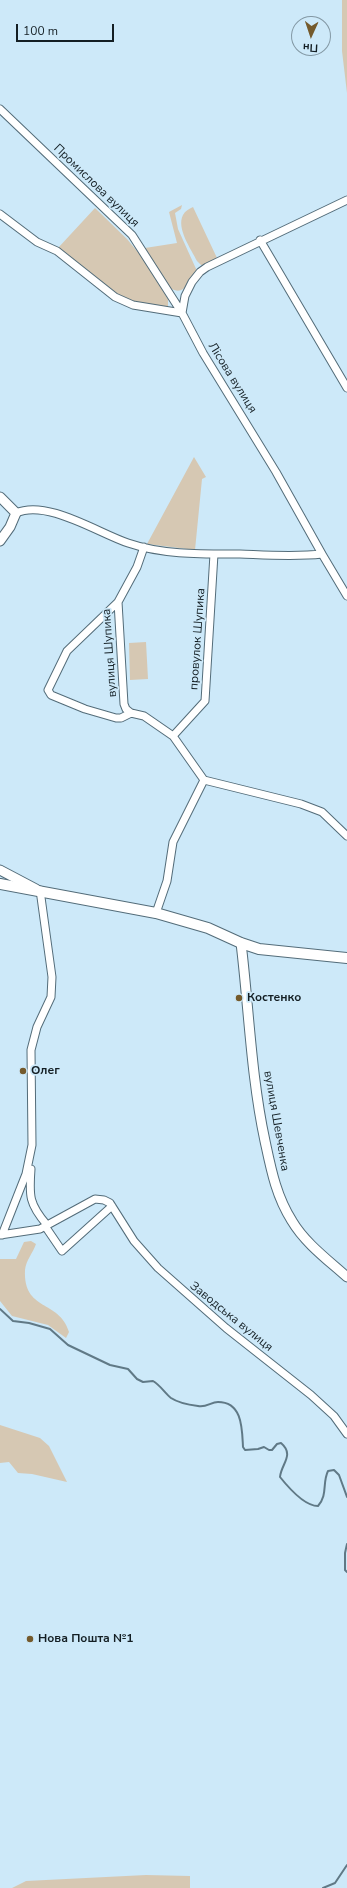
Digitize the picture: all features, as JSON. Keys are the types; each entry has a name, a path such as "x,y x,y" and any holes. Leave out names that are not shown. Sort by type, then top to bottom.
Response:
{"main road":[{"path":"0,884 40,890 156,913 203,926 241,943 270,951 347,958"}],"street":[{"name":"Промислова вулиця","path":"0,109 132,235 182,313"},
{"path":"0,214 37,242 57,251 116,298 133,305 182,313 185,296 192,282 200,272 260,240 347,200"},
{"path":"260,240 347,388"},
{"name":"Лісова вулиця","path":"182,313 203,353 272,466 347,596"},
{"path":"0,497 16,513"},
{"path":"16,513 32,509 44,510 128,543 144,547 214,554 292,556 322,554"},
{"path":"0,541 10,526 16,513"},
{"name":"вулиця Шупика","path":"131,713 126,709 124,704 118,602 137,567 144,547"},
{"name":"провулок Шупика","path":"173,736 205,701 214,554"},
{"path":"118,602 67,651 48,690 51,694 85,709 116,718 121,718 131,713 144,716 173,736 204,780 301,804 322,812 347,836"},
{"path":"156,913 167,881 173,842 204,780"},
{"path":"0,870 40,890 52,977 52,991 48,1005 34,1036 31,1050 32,1145 30,1196 33,1206 46,1226 62,1251 112,1206 104,1200 95,1199 46,1226 40,1229 1,1235"},
{"name":"вулиця Шевченка","path":"241,943 256,1095 272,1175 277,1192 292,1223 304,1237 347,1277"},
{"path":"1,1235 26,1174 32,1145"},
{"name":"Заводська вулиця","path":"112,1206 134,1241 158,1268 226,1328 311,1394 334,1416 347,1434"}],"shaded area":[{"path":"342,0 347,0 347,93 342,51"},
{"path":"182,205 181,209 175,213 178,229 197,271 186,287 179,291 170,288 145,248 177,243 169,212"},
{"path":"193,207 217,258 206,265 201,265 197,261 185,238 181,226 181,220 184,214 187,210"},
{"path":"95,208 127,239 147,263 168,299 168,306 165,309 123,300 58,248"},
{"path":"194,457 206,477 202,479 195,550 147,544"},
{"path":"146,642 148,679 130,680 129,643"},
{"path":"31,1241 36,1244 26,1266 26,1283 30,1293 35,1299 58,1314 64,1322 69,1332 66,1338 48,1325 12,1316 0,1301 0,1259 16,1259 24,1242"},
{"path":"0,1425 40,1438 49,1446 67,1482 32,1474 18,1473 9,1462 0,1463"},
{"path":"146,1875 190,1876 190,1888 12,1888 26,1881"}],"waterway":[{"path":"0,1309 13,1321 29,1323 50,1329 68,1345 110,1365 128,1369 137,1379 143,1382 153,1381 171,1398 177,1401 201,1406 206,1406 215,1402 226,1403 237,1412 240,1418 243,1447 245,1450 264,1447 272,1450 277,1444 281,1443 285,1447 287,1456 280,1477 292,1491 302,1499 308,1503 318,1506 323,1498 326,1475 328,1471 334,1470 339,1475 347,1497"},
{"path":"347,1544 345,1553 345,1570 347,1572"},
{"path":"323,1888 335,1883 347,1865"}],"place":[{"name":"Костенко","path":"239,998"},
{"name":"Олег","path":"23,1071"},
{"name":"Нова Пошта №1","path":"30,1639"}]}
